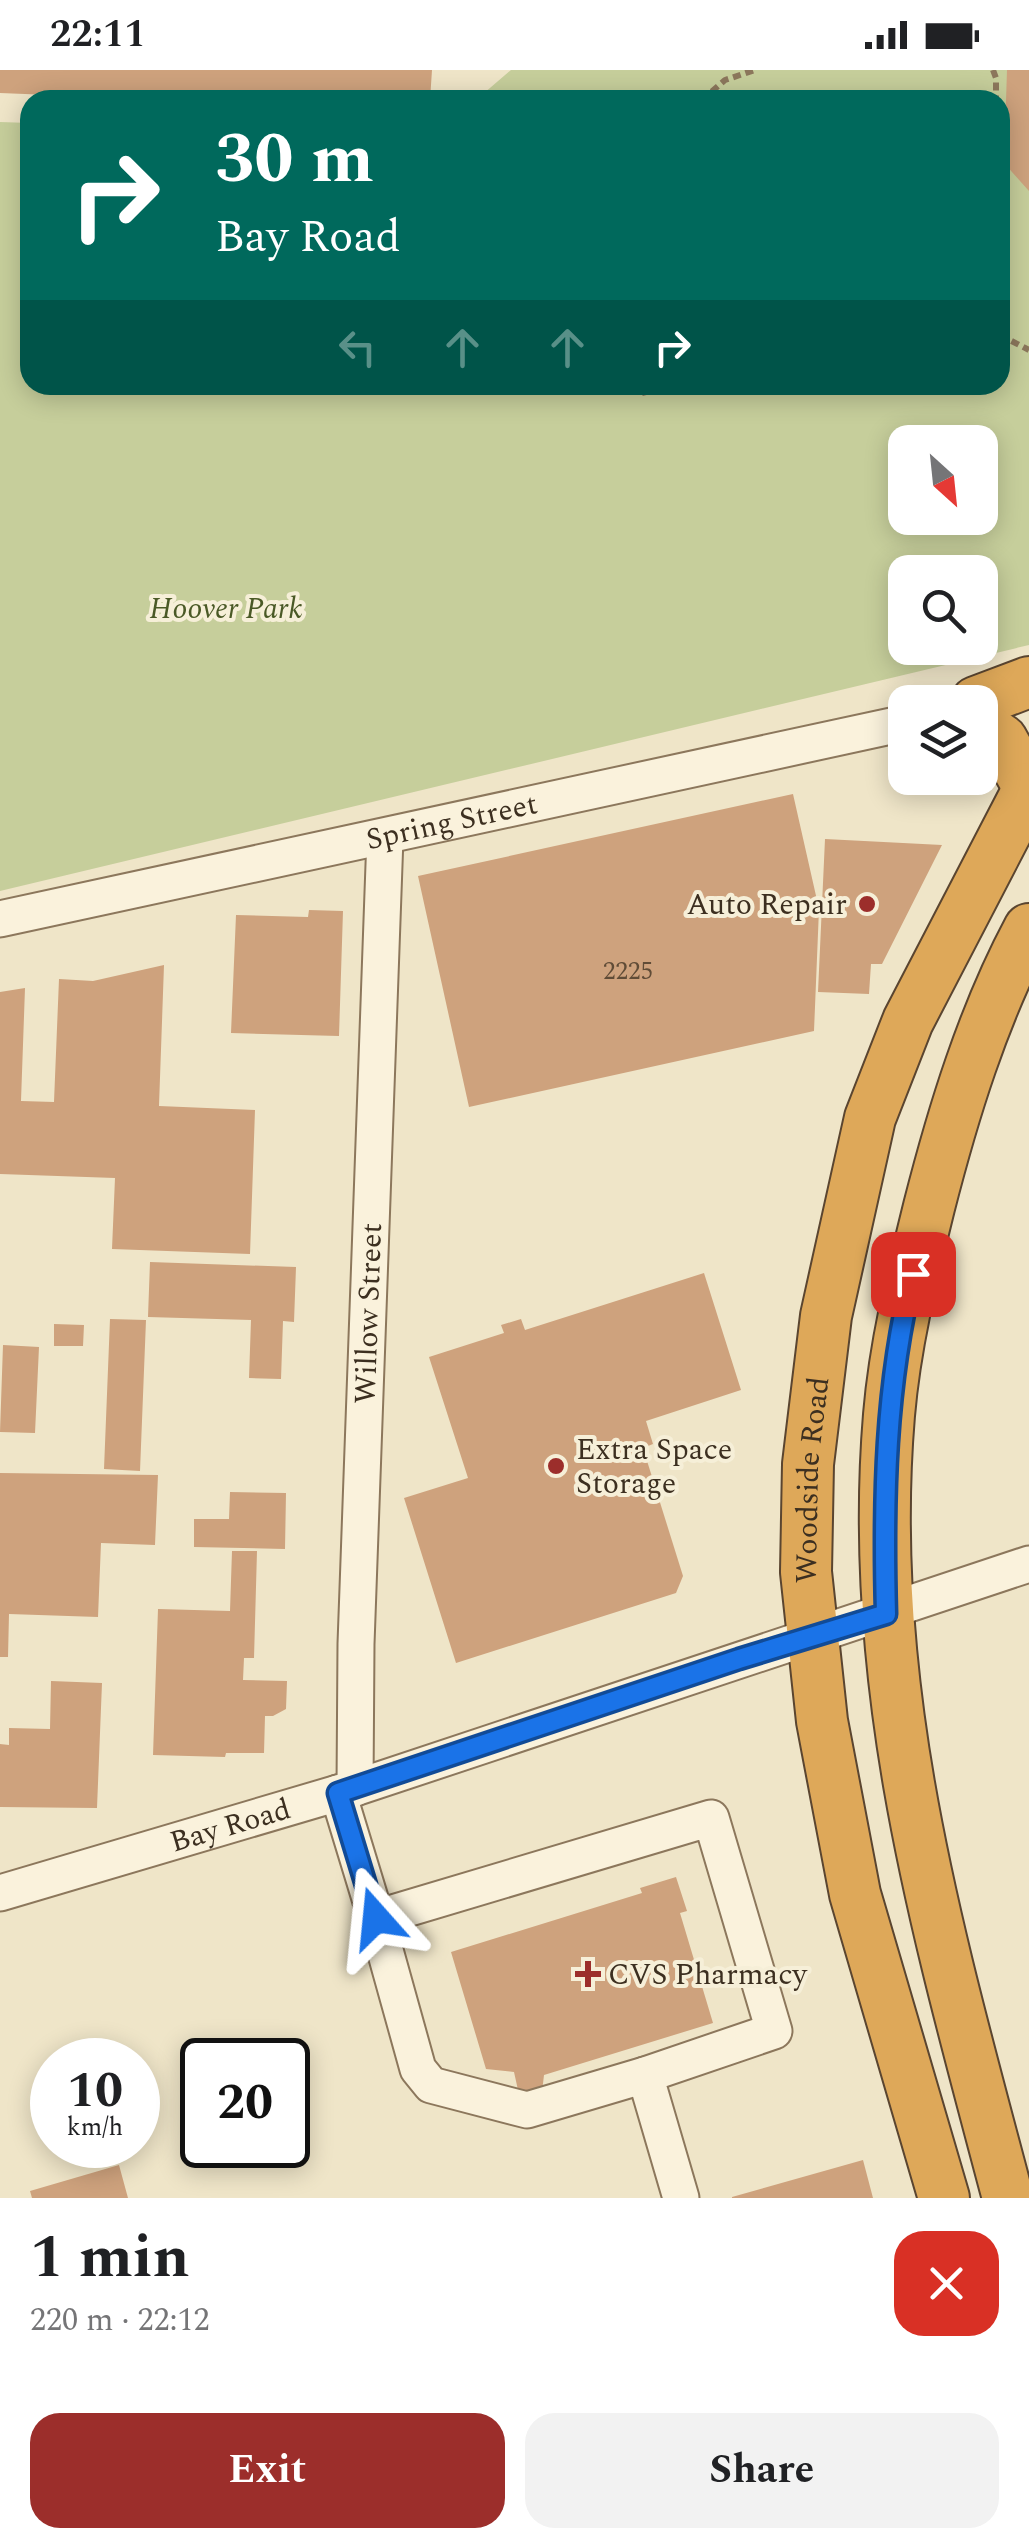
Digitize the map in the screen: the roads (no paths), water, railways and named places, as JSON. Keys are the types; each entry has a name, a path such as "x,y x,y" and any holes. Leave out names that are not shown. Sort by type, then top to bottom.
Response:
{"highway":[{"path":"998,694 1029,682"},
{"path":"998,737 1029,788"},
{"name":"Woodside Road","path":"944,2198 855,1894 822,1721 806,1572 810,1446 826,1316 870,1118 908,1020 1029,788"},
{"path":"1008,2198 940,1942 913,1820 893,1690 884,1554 890,1414 904,1310 939,1168 981,1036 1029,929"}],"street":[{"name":"Spring Street","path":"0,919 888,727"},
{"name":"Willow Street","path":"385,837 357,1625 347,1790 376,1918 418,2068 431,2085 526,2110 645,2075"},
{"name":"Bay Road","path":"0,1892 347,1790 1029,1564"},
{"path":"376,1918 711,1818 774,2032 645,2075 680,2198"}],"place":[{"name":"Auto Repair","path":"867,904"},
{"name":"Extra Space Storage","path":"556,1466"},
{"name":"CVS Pharmacy","path":"588,1974"}],"park label":[{"name":"Hoover Park","path":"226,608"}]}
